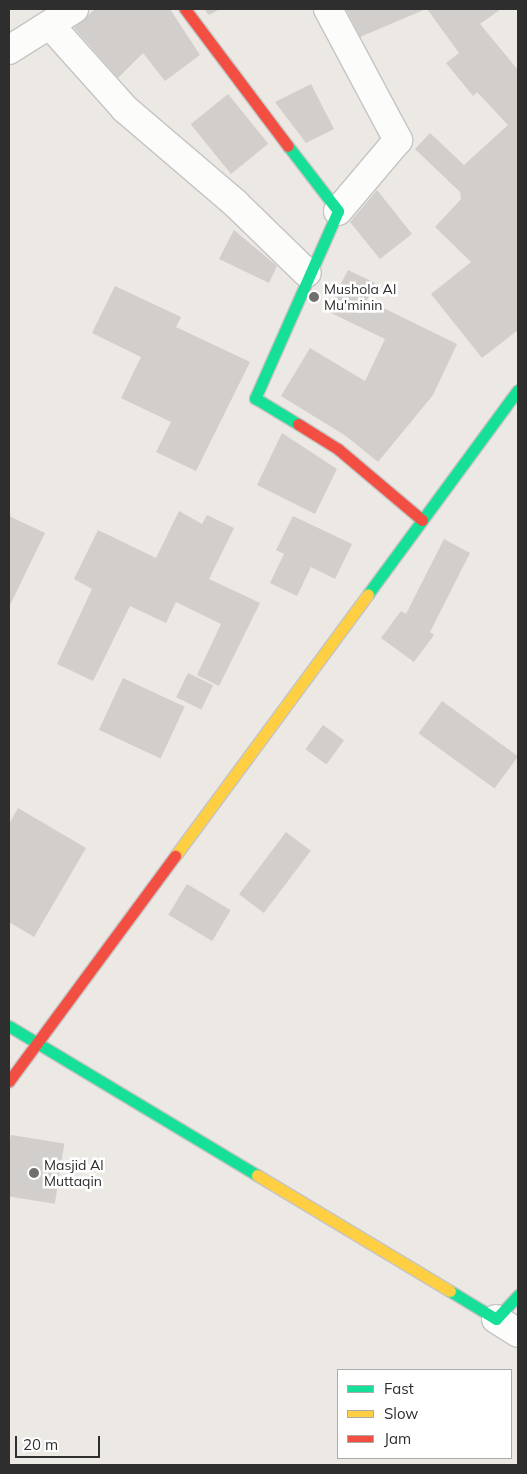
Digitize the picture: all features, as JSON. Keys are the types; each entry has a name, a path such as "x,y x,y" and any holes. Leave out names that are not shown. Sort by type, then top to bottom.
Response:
{"main road":[{"path":"185,9 338,211 307,273 255,398 338,448 422,520"},
{"path":"9,1081 33,1042 518,390"},
{"path":"9,1026 496,1319 518,1295"}],"street":[{"path":"9,50 74,9"},
{"path":"328,9 398,140 338,211"},
{"path":"50,25 124,108 235,203 307,273"},
{"path":"496,1319 518,1333"}],"building":[{"path":"95,9 170,9 200,55 165,81 143,53 118,78 74,28"},
{"path":"204,9 220,9 209,15"},
{"path":"346,9 426,9 360,37"},
{"path":"427,9 501,9 480,24 518,70 518,330 482,358 431,294 471,262 435,227 461,199 460,192 415,149 430,133 464,165 508,125 477,92 473,96 446,63 459,53"},
{"path":"311,84 334,129 306,143 275,102"},
{"path":"228,94 268,144 231,174 191,124"},
{"path":"377,190 412,234 380,259 350,222"},
{"path":"234,230 277,266 269,283 219,259"},
{"path":"348,270 375,283 367,300 457,344 433,395 378,462 346,436 281,396 310,348 365,381 385,339 327,311"},
{"path":"115,286 181,317 176,327 250,362 196,471 156,452 171,422 121,398 141,357 92,333"},
{"path":"282,433 337,469 315,514 257,485"},
{"path":"179,511 202,524 207,515 234,528 209,579 260,603 219,686 197,675 221,624 176,602 166,623 130,606 93,681 57,664 92,589 74,579 98,530 156,558"},
{"path":"9,516 45,533 9,607"},
{"path":"293,516 352,544 335,579 311,567 297,596 270,583 284,554 276,550"},
{"path":"444,539 470,553 430,632 434,635 414,662 381,638 401,611 406,614"},
{"path":"188,673 213,685 201,710 176,697"},
{"path":"123,678 185,707 161,758 99,730"},
{"path":"442,701 518,756 495,789 418,733"},
{"path":"323,725 344,740 326,765 305,749"},
{"path":"18,808 86,848 34,937 9,922 9,824"},
{"path":"286,832 311,851 264,913 239,894"},
{"path":"187,884 231,910 212,941 168,915"},
{"name":"Masjid Al Muttaqin","path":"11,1135 64,1143 55,1204 9,1196 9,1148"}],"traffic: fast":[{"path":"288,146 338,211 255,398 298,424"},
{"path":"368,594 518,390"},
{"path":"9,1026 257,1175"},
{"path":"450,1291 496,1319 518,1295"}],"traffic: slow":[{"path":"175,856 368,594"},
{"path":"257,1175 450,1291"}],"traffic: jam":[{"path":"185,9 288,146"},
{"path":"298,424 338,449 422,520"},
{"path":"9,1081 175,856"}],"place":[{"name":"Mushola Al Mu'minin","path":"314,297"},
{"name":"Masjid Al Muttaqin","path":"34,1173"}]}
